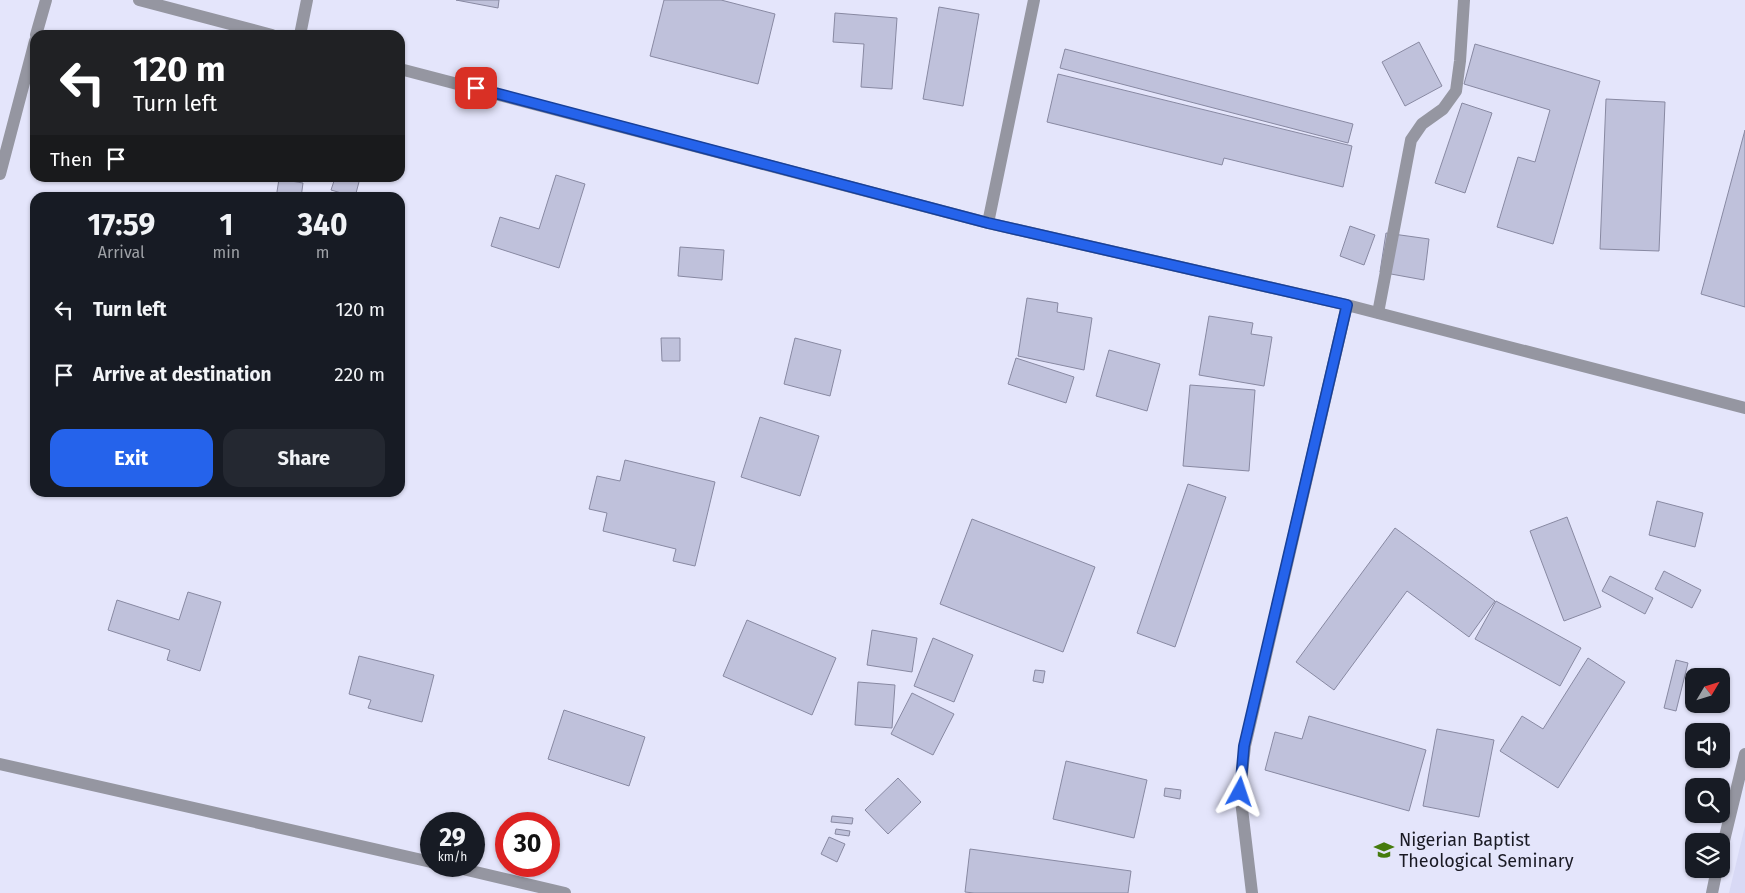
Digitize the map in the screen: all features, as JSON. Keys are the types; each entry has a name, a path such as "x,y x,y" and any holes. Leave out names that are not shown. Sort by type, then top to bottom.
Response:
{"street":[{"path":"37,30 46,0"},
{"path":"139,0 253,30"},
{"path":"301,30 307,0"},
{"path":"988,223 1034,0"},
{"path":"1378,313 1411,140 1422,124 1443,109 1456,91 1464,0"},
{"path":"0,174 30,59"},
{"path":"405,69 988,223 1347,305 1745,408"},
{"path":"1252,893 1240,792 1244,746 1347,305"},
{"path":"1726,833 1745,754"},
{"path":"0,764 420,859"},
{"path":"485,876 534,889 565,893"},
{"path":"1712,893 1715,878"}],"shaded area":[{"path":"1745,826 1745,893 1729,893"}],"building":[{"path":"456,0 499,0 498,8"},
{"path":"664,0 721,0 775,14 758,84 650,56"},
{"path":"939,7 979,14 963,106 923,99"},
{"path":"835,13 897,18 892,89 861,87 864,44 833,42"},
{"path":"1419,42 1442,86 1405,106 1382,62"},
{"path":"1475,44 1600,81 1553,244 1497,227 1518,157 1535,162 1550,110 1464,84"},
{"path":"1065,49 1353,124 1348,143 1060,68"},
{"path":"1058,74 1352,146 1343,187 1224,158 1222,165 1047,122"},
{"path":"1606,99 1665,102 1659,251 1600,249"},
{"path":"1462,103 1492,113 1465,193 1435,183"},
{"path":"1745,130 1745,307 1701,294"},
{"path":"556,175 585,184 559,268 491,246 500,217 539,229"},
{"path":"279,182 303,183 302,192 277,192"},
{"path":"334,182 359,182 356,192 331,190"},
{"path":"1350,226 1375,235 1364,265 1340,256"},
{"path":"1386,233 1429,239 1424,280 1380,272"},
{"path":"680,247 724,250 722,280 678,276"},
{"path":"1027,298 1058,303 1057,312 1092,318 1084,370 1018,356"},
{"path":"1209,316 1253,323 1251,334 1272,337 1264,386 1199,375"},
{"path":"661,338 680,338 680,361 662,361"},
{"path":"795,338 841,350 830,396 784,384"},
{"path":"1109,350 1160,364 1147,411 1096,396"},
{"path":"1016,358 1074,377 1066,403 1008,384"},
{"path":"1190,385 1255,390 1249,471 1183,466"},
{"path":"760,417 819,436 800,496 741,477"},
{"path":"625,460 715,482 695,566 673,561 676,549 603,531 607,513 589,509 597,476 620,481"},
{"path":"1188,484 1226,497 1175,647 1137,633"},
{"path":"1657,501 1703,513 1695,547 1649,535"},
{"path":"1567,517 1601,607 1564,621 1530,531"},
{"path":"972,519 1095,567 1063,652 940,604"},
{"path":"1395,528 1495,601 1469,637 1407,591 1334,690 1296,662"},
{"path":"1664,571 1701,590 1692,608 1655,589"},
{"path":"1610,576 1653,598 1645,614 1602,591"},
{"path":"188,592 221,602 200,671 167,660 170,650 108,630 117,600 179,620"},
{"path":"1496,601 1581,648 1560,686 1475,639"},
{"path":"747,620 836,658 812,715 723,676"},
{"path":"872,630 917,638 912,672 867,665"},
{"path":"933,638 973,655 954,702 914,686"},
{"path":"359,656 434,675 422,722 368,708 371,700 349,694"},
{"path":"1588,658 1625,682 1558,788 1500,751 1522,716 1543,729"},
{"path":"1676,660 1688,663 1687,668 1685,668 1676,711 1664,708"},
{"path":"1035,670 1045,671 1043,683 1033,681"},
{"path":"858,682 895,685 892,728 855,725"},
{"path":"912,693 954,714 933,755 891,734"},
{"path":"564,710 645,737 629,786 548,759"},
{"path":"1309,716 1426,750 1409,811 1265,770 1275,732 1302,739"},
{"path":"1437,729 1494,740 1479,817 1423,806"},
{"path":"1066,761 1147,780 1134,838 1053,819"},
{"path":"898,778 921,802 888,834 865,810"},
{"path":"1165,788 1181,790 1180,799 1164,796"},
{"path":"832,816 853,818 852,824 831,822"},
{"path":"836,829 850,831 849,836 835,834"},
{"path":"829,837 845,844 837,862 821,854"},
{"path":"970,849 1131,871 1128,893 965,892"}],"place":[{"name":"Nigerian Baptist Theological Seminary","path":"1384,850"}],"route":[{"path":"476,88 988,223 1347,305 1244,746 1240,792"}]}
